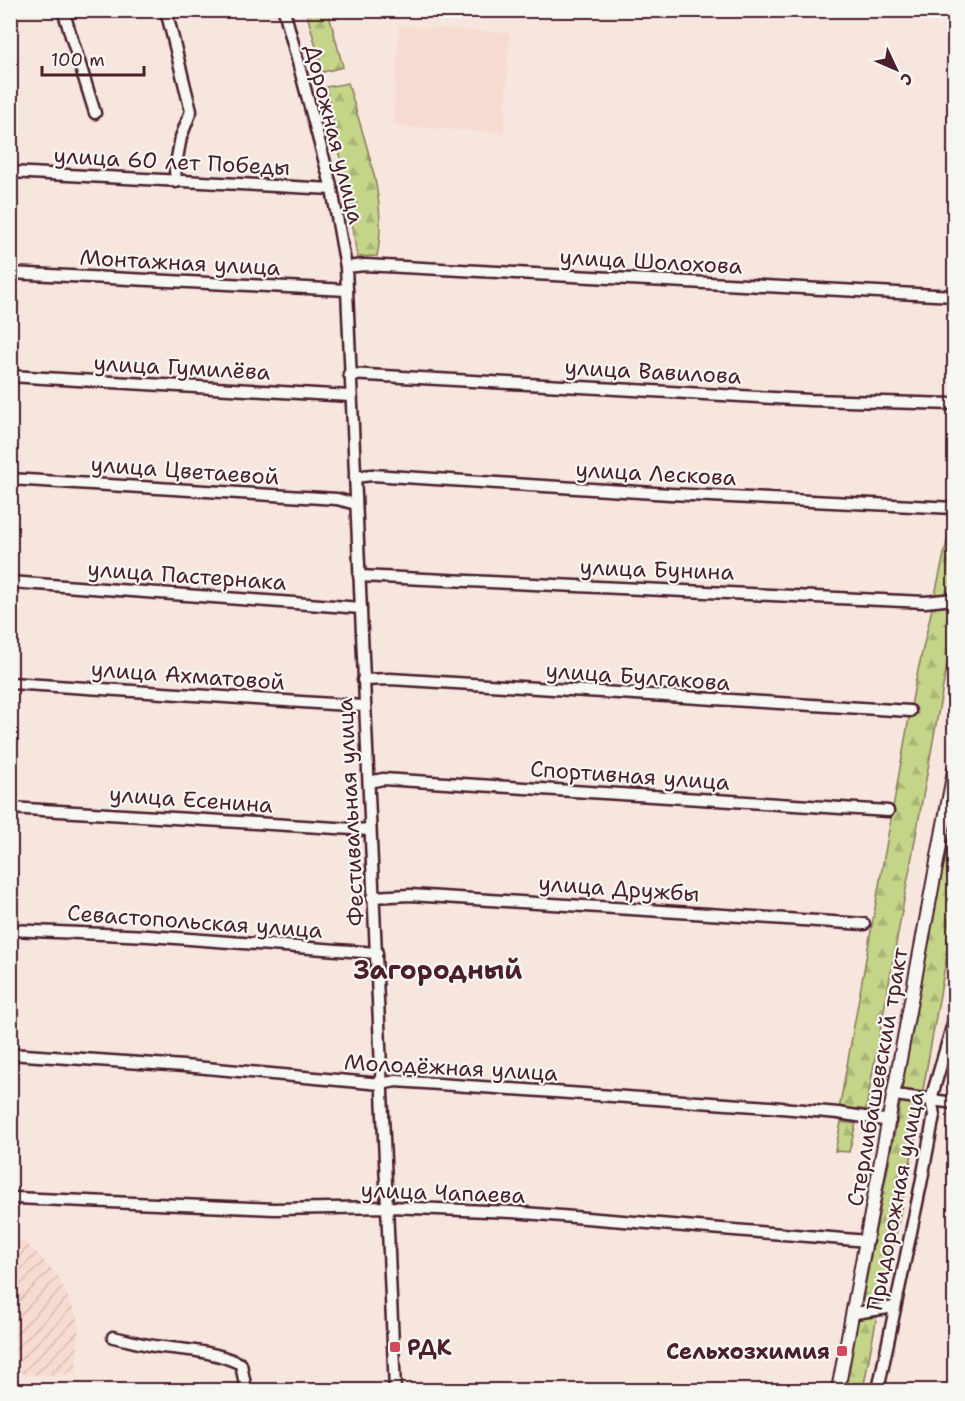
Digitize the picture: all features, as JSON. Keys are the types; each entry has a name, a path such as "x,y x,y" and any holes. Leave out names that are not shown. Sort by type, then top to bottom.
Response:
{"main road":[{"name":"Стерлибашевский тракт","path":"838,1390 855,1313 954,771"}],"street":[{"path":"63,10 94,112"},
{"path":"166,10 192,111 182,136 175,169 176,182"},
{"name":"Дорожная улица","path":"284,10 332,189 346,267"},
{"name":"улица 60 лет Победы","path":"10,172 332,189"},
{"name":"улица Шолохова","path":"346,267 365,265 954,296"},
{"name":"Фестивальная улица","path":"346,267 363,706 369,782 372,897 377,953 381,1084 389,1207 391,1333 395,1390"},
{"name":"Монтажная улица","path":"10,273 347,290"},
{"name":"улица Вавилова","path":"349,374 810,400 954,405"},
{"name":"улица Гумилёва","path":"10,376 350,396"},
{"name":"улица Лескова","path":"355,477 372,475 670,494 954,508"},
{"name":"улица Цветаевой","path":"10,479 337,500 356,504"},
{"name":"улица Бунина","path":"359,576 925,602 954,600"},
{"name":"улица Пастернака","path":"10,582 361,608"},
{"name":"улица Булгакова","path":"363,680 390,679 910,711"},
{"name":"улица Ахматовой","path":"10,683 363,706"},
{"name":"Спортивная улица","path":"369,782 383,778 888,811"},
{"name":"улица Есенина","path":"10,808 369,830"},
{"name":"улица Дружбы","path":"372,897 433,897 864,924"},
{"name":"Севастопольская улица","path":"10,930 377,953"},
{"name":"Придорожная улица","path":"878,1390 934,1115 931,1099 954,1020"},
{"name":"Молодёжная улица","path":"10,1054 184,1066 381,1084 396,1081 770,1107 838,1113 890,1121"},
{"path":"895,1095 954,1103"},
{"name":"улица Чапаева","path":"15,1198 274,1209 389,1207 512,1212 868,1241"},
{"path":"855,1313 895,1307"},
{"path":"113,1337 154,1346 188,1348 224,1356 241,1364 246,1390"}],"shaded area":[{"path":"399,26 510,33 504,133 393,126"},
{"path":"11,1241 25,1241 58,1276 79,1322 76,1374 24,1375 11,1361"}],"green space":[{"path":"306,11 328,11 343,67 323,72"},
{"path":"348,83 373,169 377,191 380,234 377,256 357,257 347,189 326,87"},
{"path":"954,510 954,626 866,1109 839,1110 915,684"},
{"path":"954,794 954,916 922,1095 901,1091"},
{"path":"901,1100 922,1104 883,1299 862,1302"},
{"path":"841,1122 856,1124 849,1152 835,1151"},
{"path":"857,1316 877,1316 863,1390 845,1390"}],"place":[{"name":"РДК","path":"395,1347"},
{"name":"Сельхозхимия","path":"842,1351"}],"district":[{"name":"Загородный","path":"438,970"}]}
